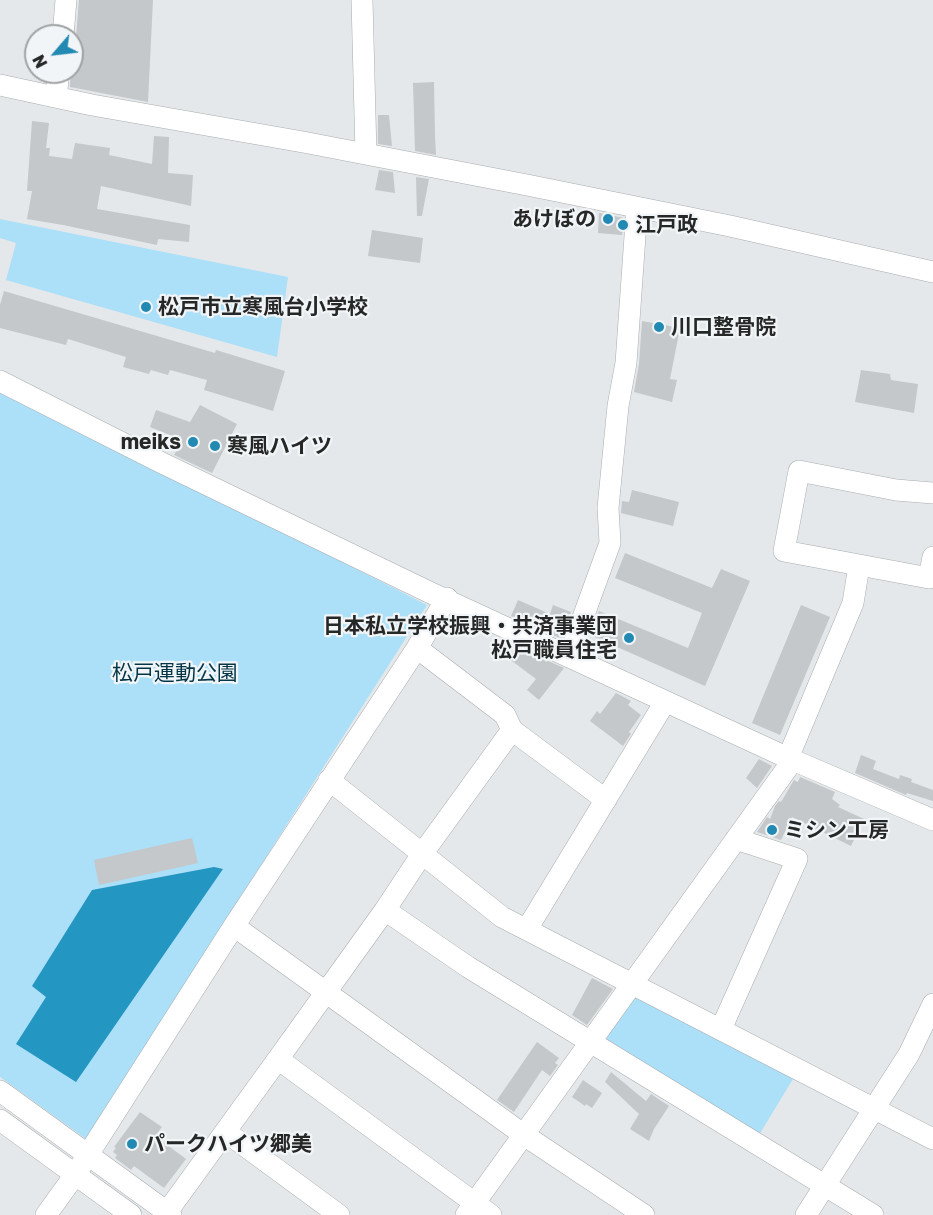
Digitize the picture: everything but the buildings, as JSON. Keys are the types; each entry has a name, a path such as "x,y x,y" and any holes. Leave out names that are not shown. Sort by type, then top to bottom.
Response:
{"street":[{"path":"64,24 66,0"},
{"path":"362,0 366,154"},
{"path":"56,98 58,84"},
{"path":"0,85 56,98 526,184 730,226 933,272"},
{"path":"569,656 610,543 608,508 618,406 626,363 637,208"},
{"path":"0,381 160,462 431,593 447,598 791,759 933,820"},
{"path":"933,493 897,490 799,471 784,551 929,578 933,557"},
{"path":"278,1059 477,1211 524,1135 791,759 853,603 859,566"},
{"path":"46,1215 75,1175 234,926 417,648 447,598"},
{"path":"417,648 505,715 512,730 606,800"},
{"path":"527,929 665,702"},
{"path":"0,1091 169,1214 512,730"},
{"path":"329,780 501,917 933,1139"},
{"path":"721,1029 797,859 736,839"},
{"path":"385,910 468,967 873,1215"},
{"path":"234,926 524,1135 644,1215"},
{"path":"806,1215 928,1028 933,1004"},
{"path":"0,1120 131,1215"},
{"path":"226,1132 339,1215"}],"green space":[{"path":"0,219 288,277 277,357 6,280 16,243 0,238"},
{"name":"松戸運動公園","path":"0,388 427,605 86,1139 0,1077"},
{"path":"643,996 790,1072 793,1079 759,1135 608,1047 606,1036 634,998"}],"water":[{"path":"214,867 223,869 76,1082 16,1044 46,997 32,986 92,890"}],"place":[{"name":"あけぼの","path":"608,219"},
{"name":"江戸政","path":"623,225"},
{"name":"松戸市立寒風台小学校","path":"146,307"},
{"name":"川口整骨院","path":"659,327"},
{"name":"meiks","path":"193,442"},
{"name":"寒風ハイツ","path":"215,446"},
{"name":"日本私立学校振興・共済事業団 松戸職員住宅","path":"629,638"},
{"name":"ミシン工房","path":"772,830"},
{"name":"パークハイツ郷美","path":"132,1144"}]}
